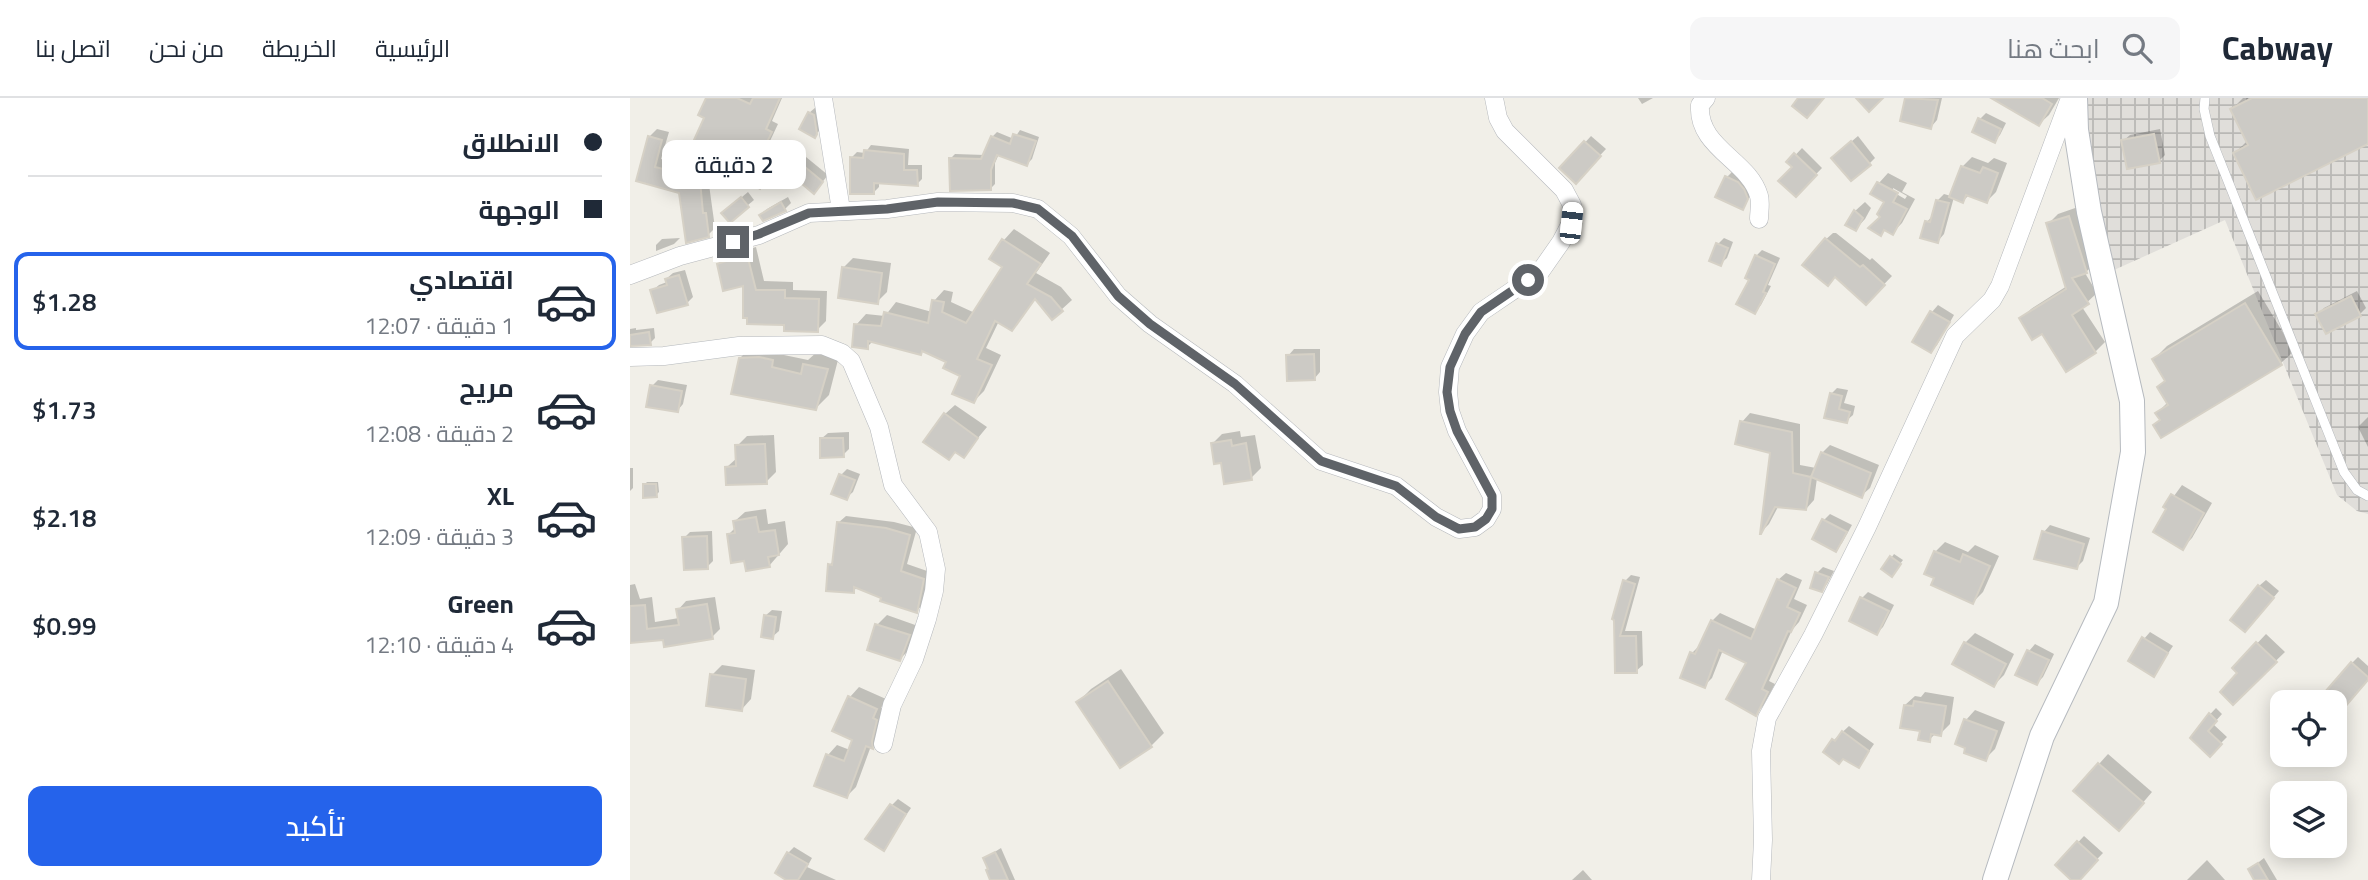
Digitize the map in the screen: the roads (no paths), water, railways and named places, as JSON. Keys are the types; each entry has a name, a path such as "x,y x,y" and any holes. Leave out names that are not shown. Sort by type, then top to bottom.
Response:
{"street":[{"path":"823,98 841,210"},
{"path":"630,275 680,256 759,234 809,213 887,209 938,202 1013,203 1038,209 1072,236 1118,296 1150,324 1235,384 1321,461 1396,486 1436,517 1459,529 1475,527 1486,519 1492,509 1492,496 1457,431 1450,411 1447,392 1450,367 1465,334 1481,312 1540,272 1571,223 1572,205 1558,183 1506,131 1498,118 1494,98"},
{"path":"1706,98 1700,105 1699,119 1707,134 1751,181 1760,197 1759,219"},
{"path":"1761,880 1761,751 1767,718 1814,635 1955,336 1992,300 2000,286 2072,98"},
{"path":"1994,880 2042,736 2106,603 2133,452 2133,401 2090,212 2072,98"},
{"path":"630,357 664,356 739,346 822,345 842,353 851,361 875,416 893,485 928,532 936,569 927,620 914,659 892,705 883,744"}],"lane":[{"path":"2205,98 2204,109 2210,136 2344,472 2357,489 2368,496"}]}
